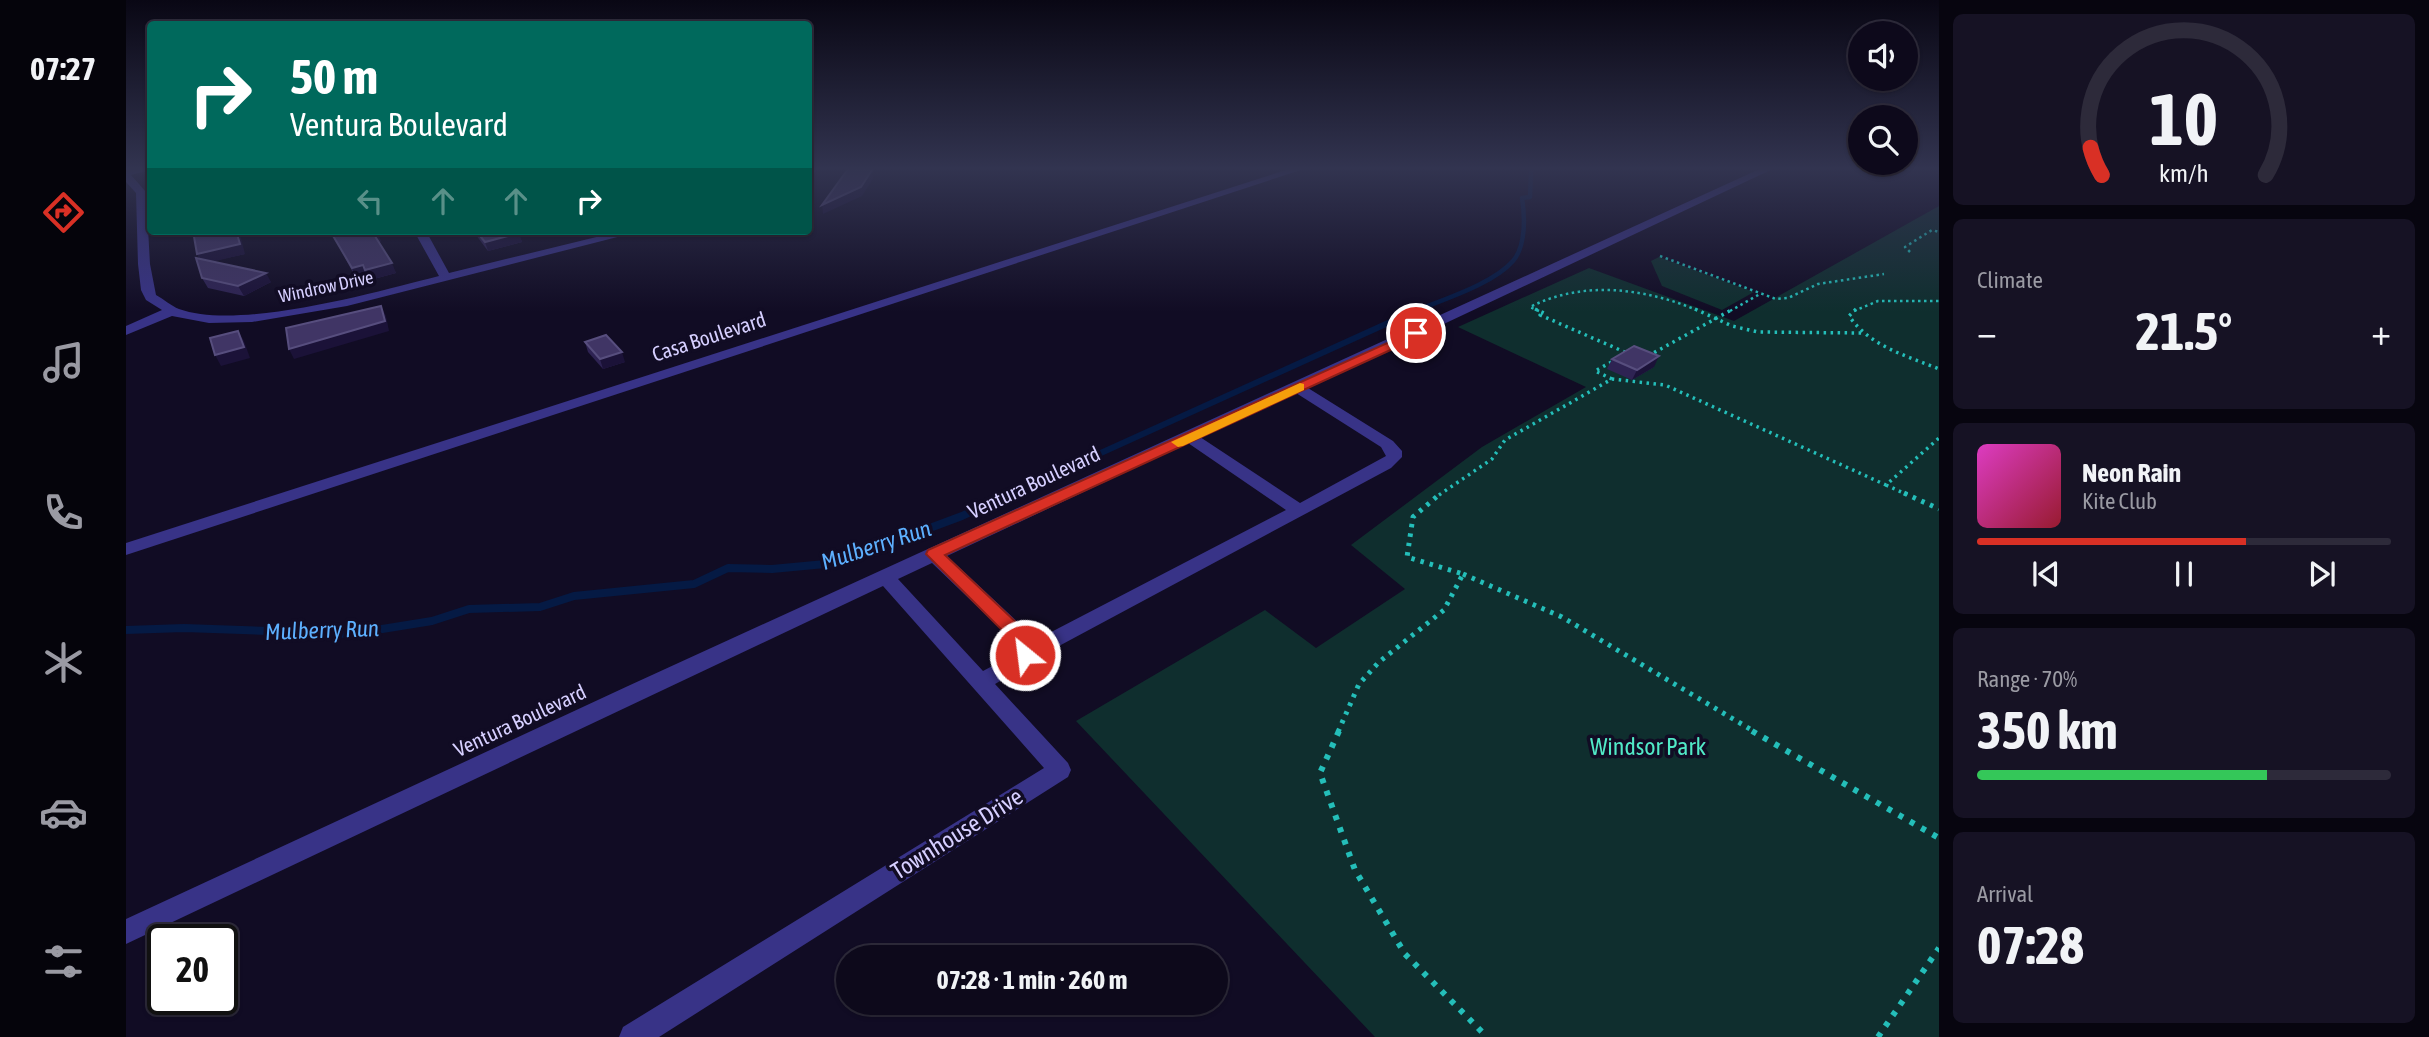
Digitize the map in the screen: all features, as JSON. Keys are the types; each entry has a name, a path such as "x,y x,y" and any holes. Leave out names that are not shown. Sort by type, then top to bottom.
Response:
{"street":[{"path":"142,215 146,287 151,297 172,311"},
{"name":"Casa Boulevard","path":"126,549 1156,215"},
{"name":"Ventura Boulevard","path":"126,932 885,576 1668,215"},
{"path":"422,235 446,278"},
{"name":"Windrow Drive","path":"172,311 215,319 284,314 337,304 619,235"},
{"path":"126,331 172,311"},
{"path":"979,683 1025,655 1385,465 1394,457 1394,451 1387,444 1298,388"},
{"path":"1189,437 1299,510"},
{"path":"934,554 1016,632 1026,650 1025,655"},
{"name":"Townhouse Drive","path":"634,1037 1059,770 885,576"}],"path":[{"path":"1909,252 1905,247 1932,230 1939,232"},
{"path":"1660,256 1761,294 1787,299 1817,285 1871,273 1884,274"},
{"path":"1634,356 1540,315 1544,313 1530,307 1551,296 1600,290 1656,298 1695,309 1741,330 1862,333"},
{"path":"1641,359 1761,294"},
{"path":"1939,301 1877,302 1861,306 1849,316 1862,333 1884,347 1939,369"},
{"path":"1627,353 1595,371 1612,379 1665,385 1939,509"},
{"path":"1612,379 1505,440 1492,459 1450,486 1413,517 1407,557 1463,573 1562,617 1707,705 1939,838"},
{"path":"1886,485 1939,438"},
{"path":"1463,573 1444,610 1379,662 1359,684 1320,773 1356,870 1405,954 1487,1037"},
{"path":"1878,1037 1939,948"}],"green space":[{"name":"Windsor Park","path":"1922,215 1939,215 1939,1037 1375,1037 1076,721 1265,610 1316,648 1405,589 1351,545 1482,447 1586,387 1458,327 1589,268 1734,321"},
{"path":"1659,257 1754,292 1722,310 1662,286 1651,261"}],"building":[{"path":"194,235 237,235 240,244 197,254"},
{"path":"333,235 374,235 392,263 365,270 363,265 352,268"},
{"path":"479,235 511,235 485,242"},
{"path":"196,258 266,273 238,286 202,278"},
{"path":"381,306 385,321 289,349 286,328"},
{"path":"238,331 244,347 215,355 210,338"},
{"path":"606,335 622,352 600,359 585,342"},
{"path":"1634,346 1659,356 1637,370 1612,359"}],"waterway":[{"name":"Mulberry Run","path":"1415,311 1481,284 1504,269 1513,261 1520,247 1523,215"},
{"name":"Mulberry Run","path":"1008,495 1419,309"},
{"name":"Mulberry Run","path":"126,630 184,628 351,634 432,621 469,609 540,607 574,596 694,584 728,568 772,569 836,563 962,516 1011,493"}],"slow traffic":[{"path":"1178,442 1300,387"}],"route":[{"path":"1025,655 1026,650 1016,632 934,554 1416,333"}]}
